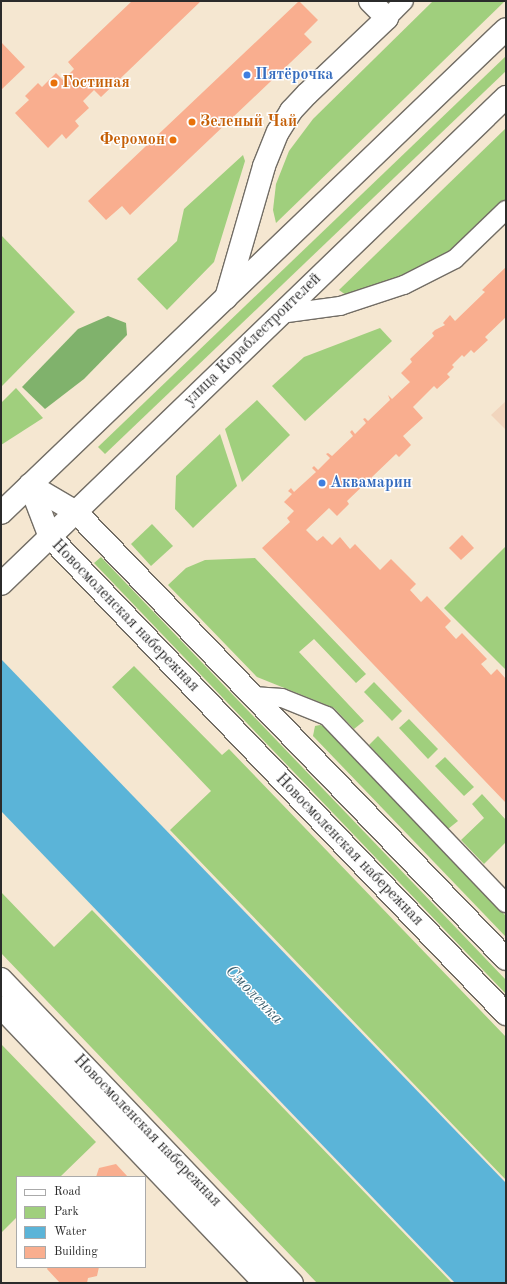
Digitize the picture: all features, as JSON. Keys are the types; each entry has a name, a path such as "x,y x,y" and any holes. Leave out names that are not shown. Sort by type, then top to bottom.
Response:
{"street":[{"path":"370,1 387,18"},
{"path":"226,298 264,166 278,132 291,111 307,94 404,1"},
{"path":"1,513 506,28"},
{"name":"улица Кораблестроителей","path":"1,584 506,97"},
{"path":"280,314 340,306 404,285 455,259 506,210"},
{"path":"30,485 76,512 506,959"},
{"name":"Новосмоленская набережная","path":"30,485 50,537 506,1014"},
{"path":"253,696 282,698 327,716 506,904"},
{"name":"Новосмоленская набережная","path":"1,979 292,1283"},
{"name":"Новосмоленская набережная","path":"1,1007 265,1283"}],"shaded area":[{"path":"506,401 506,430 491,415"}],"green space":[{"path":"433,1 505,1 276,223 273,210 276,184 289,151 313,119"},
{"path":"506,56 506,71 105,454 98,447"},
{"path":"506,128 506,201 455,250 402,281 346,295 339,290"},
{"path":"243,155 245,161 214,262 167,310 137,279 177,241 184,209"},
{"path":"1,235 75,312 1,387"},
{"path":"108,316 126,323 127,335 84,379 45,409 22,387 78,329"},
{"path":"380,328 392,341 305,421 272,386 304,357"},
{"path":"16,388 43,418 1,445 1,403"},
{"path":"257,400 290,435 242,482 225,429"},
{"path":"220,434 237,486 193,528 175,509 176,476"},
{"path":"152,524 173,546 151,566 131,544"},
{"path":"506,546 506,670 444,608"},
{"path":"101,557 506,980 506,994 94,563"},
{"path":"255,558 366,674 356,683 314,639 299,652 364,721 354,729 334,708 257,677 168,585 186,568 205,560"},
{"path":"134,666 222,755 229,749 506,1037 506,1180 170,830 211,791 112,687"},
{"path":"374,682 402,711 392,721 364,692"},
{"path":"409,719 438,749 428,759 399,728"},
{"path":"315,726 324,726 506,916 506,937 313,736"},
{"path":"378,736 458,821 448,829 369,745"},
{"path":"445,757 474,787 464,796 435,766"},
{"path":"482,794 506,820 506,842 484,864 461,840 484,818 472,804"},
{"path":"1,892 54,947 92,910 452,1283 317,1283 1,953"},
{"path":"1,1044 96,1142 61,1176 16,1176 16,1218 1,1233"}],"water":[{"name":"Смоленка","path":"1,659 506,1183 506,1283 455,1283 1,811"}],"building":[{"path":"132,1 201,1 101,97 94,90 83,101 89,108 75,121 79,126 66,139 62,134 48,148 15,113 29,100 25,96 38,83 42,87 56,73 63,80 74,69 68,62"},
{"path":"299,1 318,20 304,34 312,42 130,215 122,206 106,220 88,201"},
{"path":"1,42 25,67 1,90"},
{"path":"506,267 506,317 485,337 488,340 474,353 471,350 464,357 462,355 452,365 454,367 447,374 450,377 437,389 434,386 413,407 423,418 403,436 411,445 399,457 396,454 347,501 349,504 337,516 329,508 306,530 317,541 323,536 332,545 340,537 350,549 355,544 380,570 391,559 416,584 410,590 421,602 427,596 451,621 445,627 456,639 462,633 487,659 481,664 491,675 497,669 506,679 506,803 262,548 290,522 287,518 294,511 284,502 292,494 288,491 291,488 294,492 316,472 312,468 314,466 318,470 330,458 326,454 328,453 332,456 353,436 350,432 352,430 355,434 366,423 363,419 365,418 368,421 390,400 388,395 392,399 410,382 401,373 412,362 410,359 434,336 432,333 435,330 445,325 443,323 450,315 455,321 485,292 482,290"},
{"path":"462,535 474,548 461,560 449,548"},
{"path":"116,1164 127,1176 96,1176 99,1168"},
{"path":"99,1268 97,1276 88,1278 87,1283 60,1283 47,1269"}],"place":[{"name":"Пятёрочка","path":"247,75"},
{"name":"Гостиная","path":"54,83"},
{"name":"Зеленый Чай","path":"192,122"},
{"name":"Феромон","path":"173,140"},
{"name":"Аквамарин","path":"322,483"}]}
